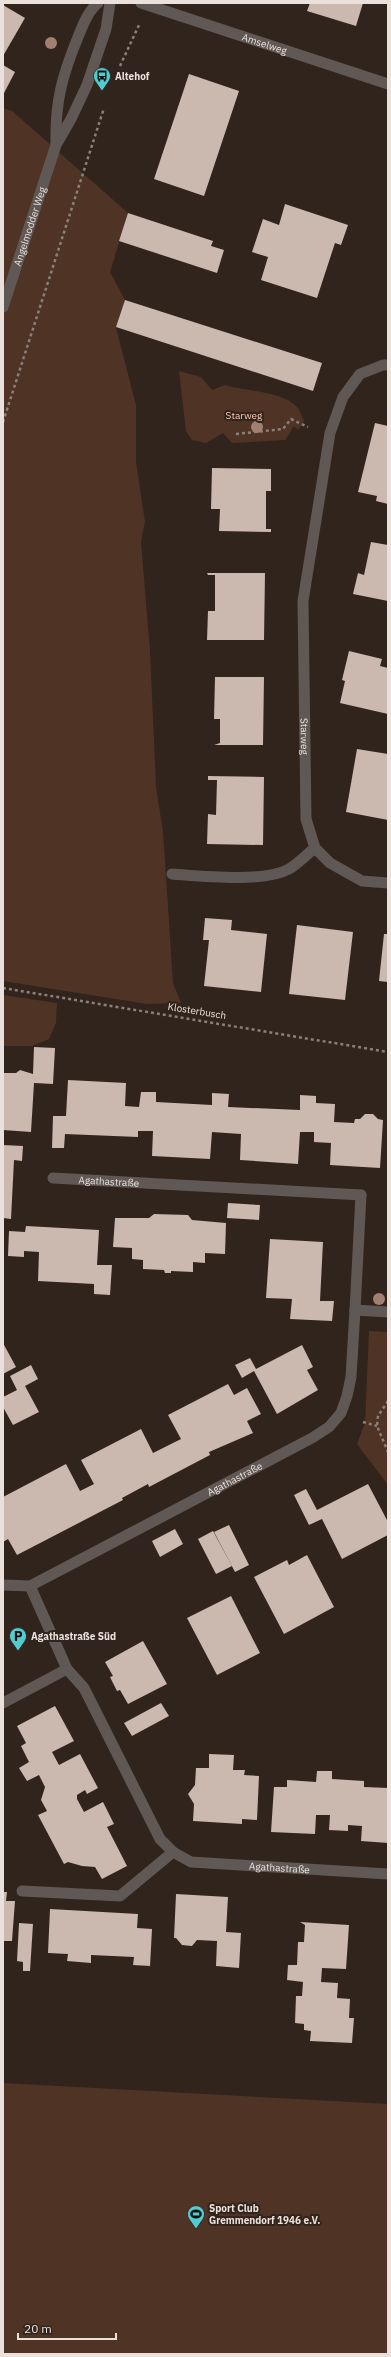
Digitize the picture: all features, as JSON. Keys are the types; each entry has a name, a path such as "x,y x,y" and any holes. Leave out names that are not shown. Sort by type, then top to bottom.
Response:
{"street":[{"name":"Angelmodder Weg","path":"56,145 56,114 62,76 84,21 98,3"},
{"name":"Angelmodder Weg","path":"3,307 56,145 71,119 86,85 106,29 110,3"},
{"name":"Amselweg","path":"144,4 388,84"},
{"name":"Starweg","path":"388,365 383,365 360,374 343,397 330,433 304,601 306,819 316,848 330,864 362,881 388,883"},
{"path":"172,874 219,878 262,876 288,870 316,848"},
{"name":"Agathastraße","path":"53,1178 360,1195 351,1377 347,1396 341,1413 329,1427 30,1586 67,1669 84,1688 160,1839 173,1852 191,1862 388,1874"},
{"path":"355,1310 388,1312"},
{"path":"3,1585 30,1586"},
{"path":"3,1703 67,1669"},
{"path":"22,1891 120,1896 173,1852"}],"path":[{"path":"118,70 144,4"},
{"path":"3,422 104,106"},
{"path":"236,434 282,429 291,419 301,425 330,433"},
{"name":"Klosterbusch","path":"3,988 388,1052"},
{"path":"388,1401 378,1416 378,1426 388,1452"}],"green space":[{"path":"3,108 12,111 128,213 110,272 125,300 116,328 136,405 136,462 145,522 141,542 150,651 156,787 163,832 173,983 181,1003 147,1004 3,981"},
{"name":"Starweg","path":"179,371 201,377 212,390 225,385 262,392 282,398 291,402 297,407 304,421 298,430 294,426 285,440 232,443 223,433 206,443 192,440 186,431"},
{"path":"3,995 57,1003 56,1023 49,1039 32,1046 3,1046"},
{"path":"369,1331 388,1332 388,1485 357,1444 365,1423"},
{"name":"Sport Club Gremmendorf 1946 e.V.","path":"3,2083 388,2104 388,2354 3,2354"}],"building":[{"path":"310,3 363,3 356,26 307,11"},
{"path":"3,5 25,18 3,56"},
{"path":"3,65 15,72 3,95"},
{"path":"189,74 239,91 204,196 154,179"},
{"path":"285,204 348,225 341,245 335,243 317,298 261,280 268,257 252,252 263,219 279,225"},
{"path":"128,213 213,241 211,246 224,250 217,273 119,241"},
{"path":"125,300 322,363 313,391 116,327"},
{"path":"375,423 388,426 388,504 376,501 377,496 358,492"},
{"path":"212,468 271,469 271,491 266,491 266,529 271,529 271,532 219,531 220,509 211,509"},
{"path":"371,542 388,545 388,601 353,594 358,573 364,575"},
{"path":"207,573 265,573 264,640 207,640 208,611 215,611 215,575 208,575"},
{"path":"349,651 382,659 380,666 388,668 388,714 340,703 345,681 342,680"},
{"path":"215,677 264,677 263,745 214,745 220,743 220,719 214,719"},
{"path":"357,749 388,754 388,820 346,812"},
{"path":"208,776 264,777 263,845 207,844 208,814 216,815 217,780 208,780"},
{"path":"205,918 232,920 231,930 267,934 261,992 204,986 209,940 203,940"},
{"path":"297,925 353,932 345,1000 289,994"},
{"path":"384,934 388,934 388,982 379,981"},
{"path":"34,1047 55,1048 53,1084 34,1083 31,1132 3,1130 3,1073 16,1073 20,1070 33,1074"},
{"path":"68,1080 126,1083 125,1106 139,1107 141,1092 156,1092 156,1102 212,1105 212,1093 229,1094 228,1107 300,1110 300,1095 316,1096 316,1103 335,1104 334,1122 354,1123 355,1119 360,1119 365,1114 373,1114 378,1119 383,1120 380,1168 330,1165 331,1143 314,1142 314,1132 300,1132 298,1164 240,1160 241,1134 212,1132 210,1159 152,1156 153,1131 138,1131 138,1137 65,1134 64,1148 52,1148 53,1116 66,1116"},
{"path":"3,1145 23,1146 22,1161 14,1160 11,1219 3,1218"},
{"path":"228,1203 260,1205 259,1220 227,1218"},
{"path":"154,1214 188,1215 192,1220 226,1223 225,1254 205,1253 205,1263 193,1262 193,1272 171,1271 171,1273 165,1273 164,1270 143,1269 143,1260 132,1259 132,1248 113,1247 115,1218 149,1218"},
{"path":"26,1226 99,1230 97,1265 112,1265 110,1295 94,1294 94,1284 38,1281 39,1252 24,1251 24,1257 8,1256 9,1231 25,1232"},
{"path":"270,1239 323,1242 320,1301 334,1301 332,1321 290,1319 292,1299 266,1298"},
{"path":"3,1343 16,1367 3,1374"},
{"path":"302,1345 313,1367 307,1370 318,1390 277,1414 254,1371 242,1378 235,1365 250,1358 256,1369"},
{"path":"31,1365 38,1379 25,1386 39,1412 13,1425 3,1407 3,1397 17,1390 10,1376"},
{"path":"228,1384 234,1395 247,1388 261,1414 247,1421 253,1433 209,1452 210,1455 149,1487 148,1484 122,1498 123,1500 17,1555 8,1539 3,1542 3,1497 66,1464 80,1491 94,1484 81,1460 141,1429 153,1453 181,1439 168,1415"},
{"path":"368,1484 388,1522 388,1535 342,1559 322,1519 309,1525 294,1495 306,1489 317,1510"},
{"path":"229,1525 249,1565 235,1572 214,1532"},
{"path":"175,1529 183,1544 160,1557 152,1541"},
{"path":"213,1531 232,1566 216,1574 198,1539"},
{"path":"307,1555 334,1607 284,1634 254,1577 287,1560 289,1565"},
{"path":"231,1596 260,1653 217,1675 187,1618"},
{"path":"143,1641 167,1684 128,1704 120,1690 117,1691 110,1677 113,1676 105,1662"},
{"path":"161,1703 169,1716 132,1736 124,1723"},
{"path":"55,1706 74,1741 52,1752 59,1765 80,1754 98,1788 87,1794 85,1790 77,1795 77,1799 84,1812 103,1802 114,1824 107,1827 127,1866 102,1879 95,1867 82,1866 68,1862 64,1864 38,1815 47,1811 41,1800 45,1787 39,1775 27,1781 19,1768 29,1762 21,1746 26,1743 17,1726"},
{"path":"209,1754 234,1755 233,1770 245,1770 244,1775 259,1776 257,1820 242,1819 242,1824 193,1821 194,1804 188,1794 195,1785 196,1768 209,1768"},
{"path":"317,1771 332,1771 332,1779 364,1781 364,1787 388,1788 388,1843 361,1841 362,1826 348,1825 348,1831 329,1830 330,1815 316,1815 315,1834 271,1832 274,1787 287,1787 287,1780 316,1782"},
{"path":"3,1892 7,1892 6,1901 15,1901 12,1941 3,1941"},
{"path":"176,1894 228,1897 226,1932 241,1933 239,1968 216,1966 217,1941 197,1940 192,1946 182,1945 176,1938 174,1938"},
{"path":"50,1909 138,1914 137,1928 152,1929 150,1966 133,1965 134,1957 91,1955 91,1963 67,1961 68,1954 48,1953"},
{"path":"300,1922 349,1925 346,1969 322,1968 321,1982 338,1983 337,1998 350,1999 349,2018 354,2018 352,2043 310,2041 311,2031 304,2030 304,2024 295,2023 296,1996 302,1996 303,1982 287,1980 288,1965 297,1965 298,1942 304,1942 305,1925"},
{"path":"19,1923 33,1924 30,1971 23,1971 23,1962 17,1961"}],"place":[{"name":"Altehof","path":"102,91"},
{"name":"Agathastraße Süd","path":"18,1651"},
{"name":"Sport Club Gremmendorf 1946 e.V.","path":"196,2229"}]}
